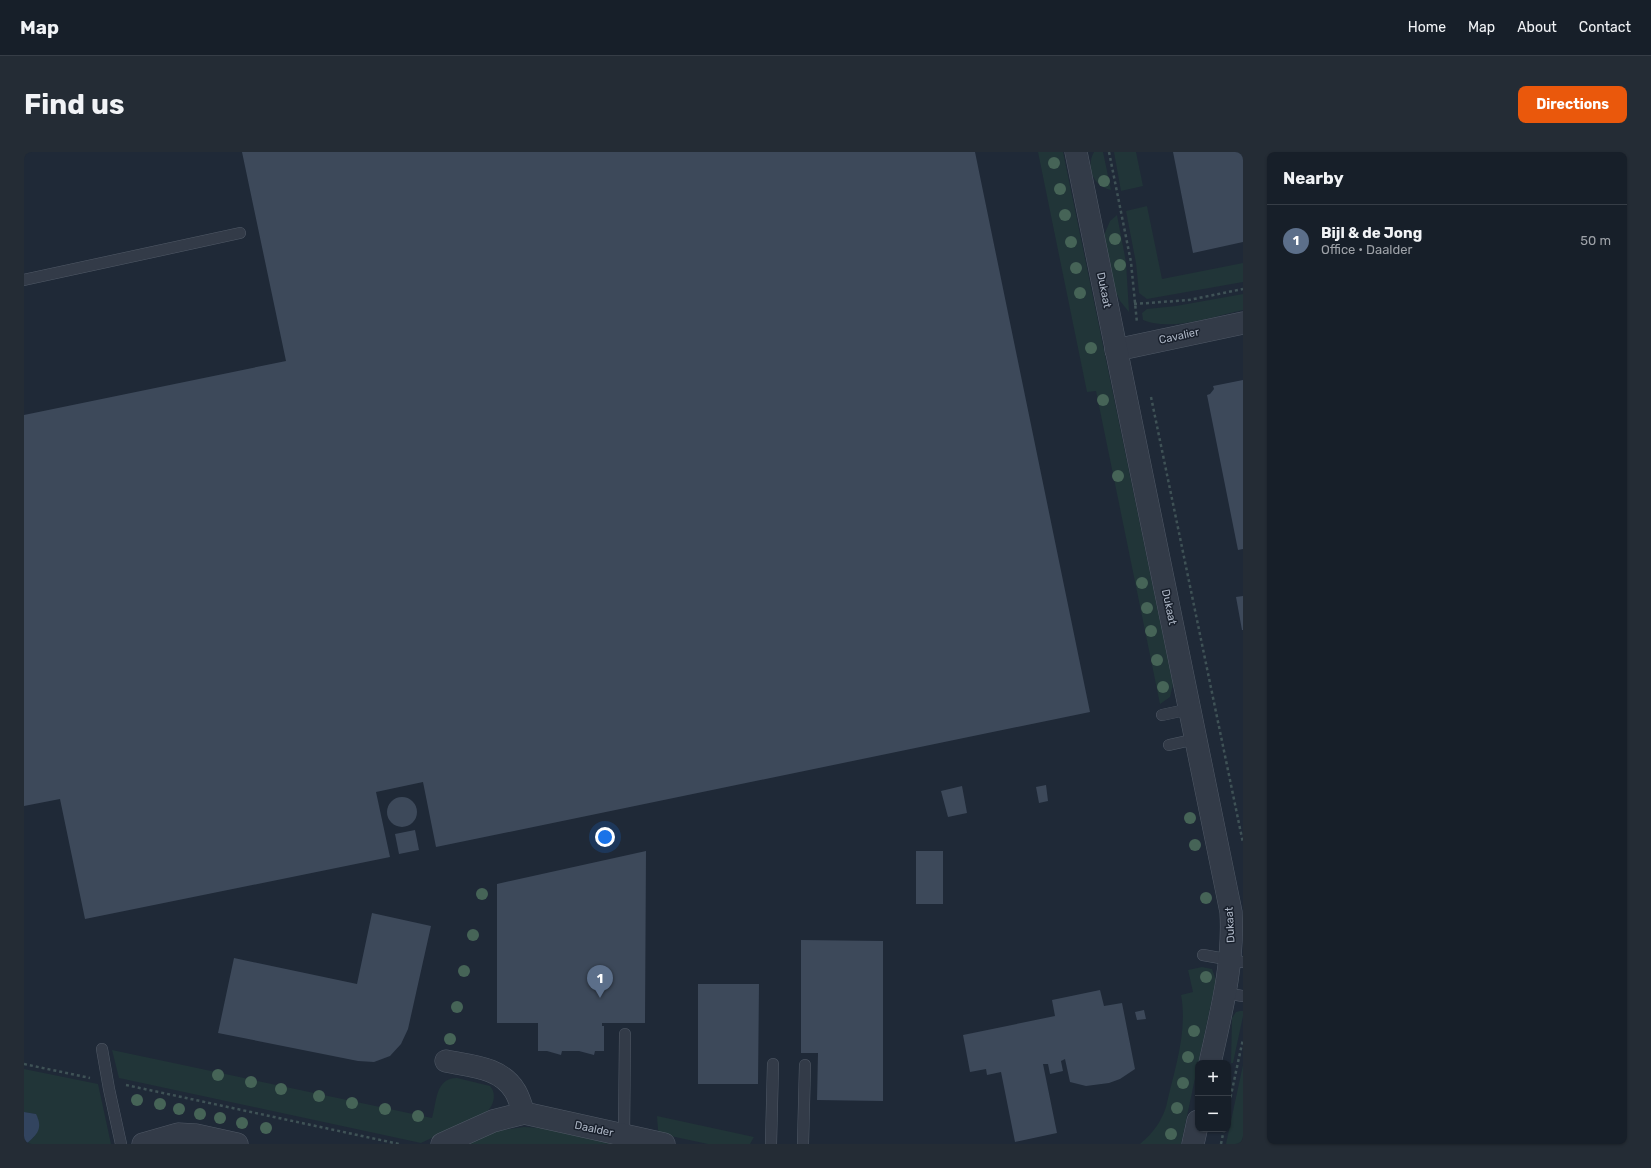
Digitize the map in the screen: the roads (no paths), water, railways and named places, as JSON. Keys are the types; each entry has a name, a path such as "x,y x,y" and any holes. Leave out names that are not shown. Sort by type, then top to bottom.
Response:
{"street":[{"name":"Dukaat","path":"1076,152 1229,898 1237,961 1234,995 1211,1060"},
{"name":"Cavalier","path":"1116,350 1243,323"},
{"path":"446,1061 484,1068 507,1080 515,1091 524,1113"},
{"name":"Daalder","path":"442,1144 493,1121 524,1113 664,1144"},
{"path":"1193,1144 1196,1132"},
{"path":"143,1144 170,1136 183,1134 196,1135 237,1144"}],"lane":[{"path":"24,280 240,233"},
{"path":"1162,715 1190,709"},
{"path":"1169,745 1196,739"},
{"path":"1203,955 1237,961"},
{"path":"624,1135 625,1034"},
{"path":"102,1049 121,1144"},
{"path":"771,1144 773,1064"},
{"path":"802,1144 805,1065"}],"water":[{"path":"24,1112 36,1114 39,1123 36,1134 26,1144 24,1144"}],"place":[{"name":"Bijl & de Jong","path":"600,998"}]}
